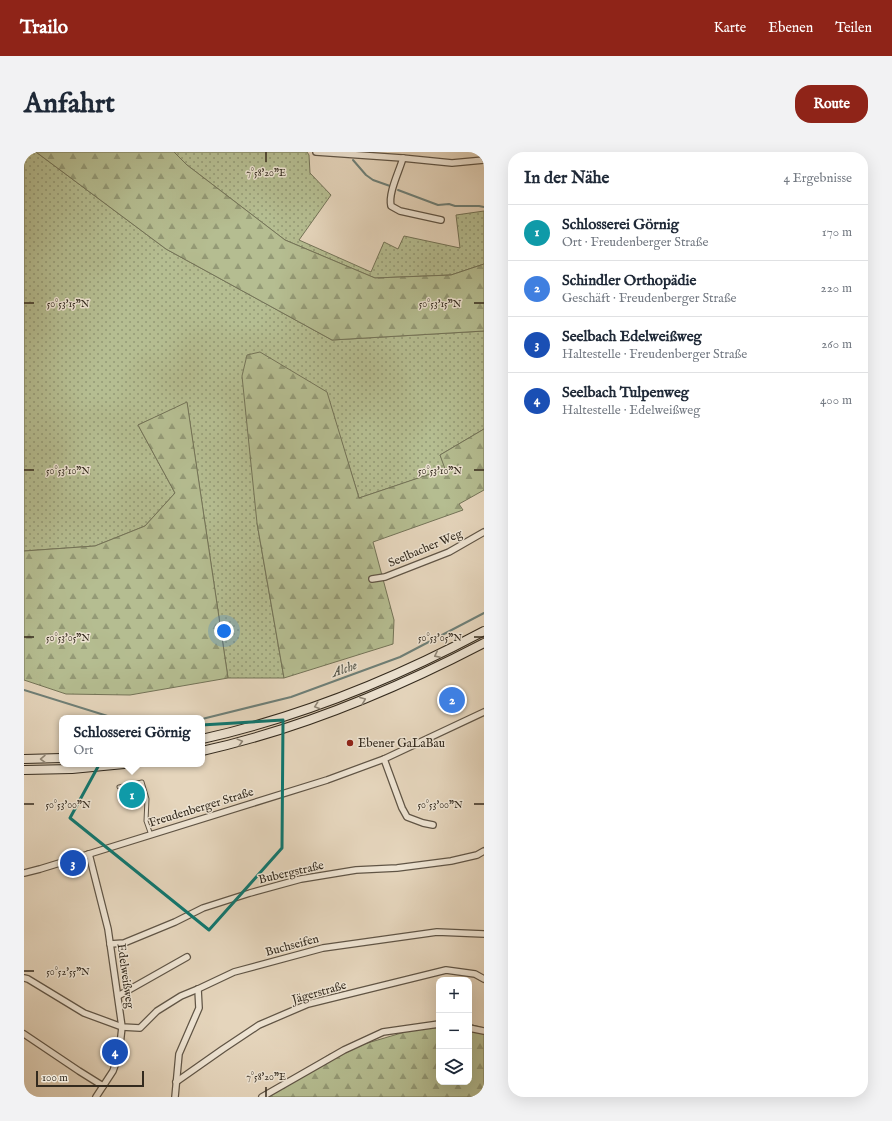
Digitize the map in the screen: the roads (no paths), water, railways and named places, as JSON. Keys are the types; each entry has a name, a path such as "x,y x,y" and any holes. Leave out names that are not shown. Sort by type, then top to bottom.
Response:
{"main road":[{"path":"205,738 235,732 277,720 328,702 404,671 451,649 484,631"},
{"path":"205,750 260,736 326,715 409,680 484,643"},
{"path":"24,759 59,758"},
{"path":"24,770 93,767"}],"street":[{"path":"316,152 452,163 484,160"},
{"path":"403,158 390,201 391,206 400,211 441,220"},
{"name":"Seelbacher Weg","path":"372,579 385,577 449,552 484,532"},
{"name":"Freudenberger Straße","path":"24,873 327,780 384,759 484,712"},
{"path":"384,759 402,808 407,817 433,825"},
{"name":"Bubergstraße","path":"110,944 124,943 175,922 202,908 301,879 356,870 397,868 445,862 477,855 484,850"},
{"name":"Edelweißweg","path":"89,854 108,929 122,1027 117,1060 113,1071 96,1097"},
{"name":"Buchseifen","path":"122,1027 140,1028 157,1011 181,996 198,990 234,972 323,948 437,932 484,934"},
{"path":"118,996 187,957"},
{"name":"Jägerstraße","path":"176,1082 259,1025 308,1004 446,970 475,974 484,979"},
{"path":"24,978 84,1013 122,1027"},
{"path":"175,1097 179,1054 199,1008 198,990"},
{"path":"262,1097 344,1050 383,1032 436,1024"},
{"path":"472,1028 484,1030"},
{"path":"24,1034 104,1086"}],"lane":[{"path":"119,787 142,782 147,799 146,820 151,835"}],"waterway":[{"path":"353,160 366,175 373,180 390,186"},
{"path":"398,190 438,205 449,204 455,206 484,207"},
{"name":"Alche","path":"205,718 291,697 400,657 484,613"},
{"name":"Alche","path":"24,690 104,715"}],"place":[{"name":"Schindler Orthopädie","path":"452,700"},
{"name":"Ebener GaLaBau","path":"350,743"},
{"name":"Schlosserei Görnig","path":"132,795"},
{"name":"Seelbach Edelweißweg","path":"73,863"},
{"name":"Seelbach Tulpenweg","path":"115,1052"}]}
